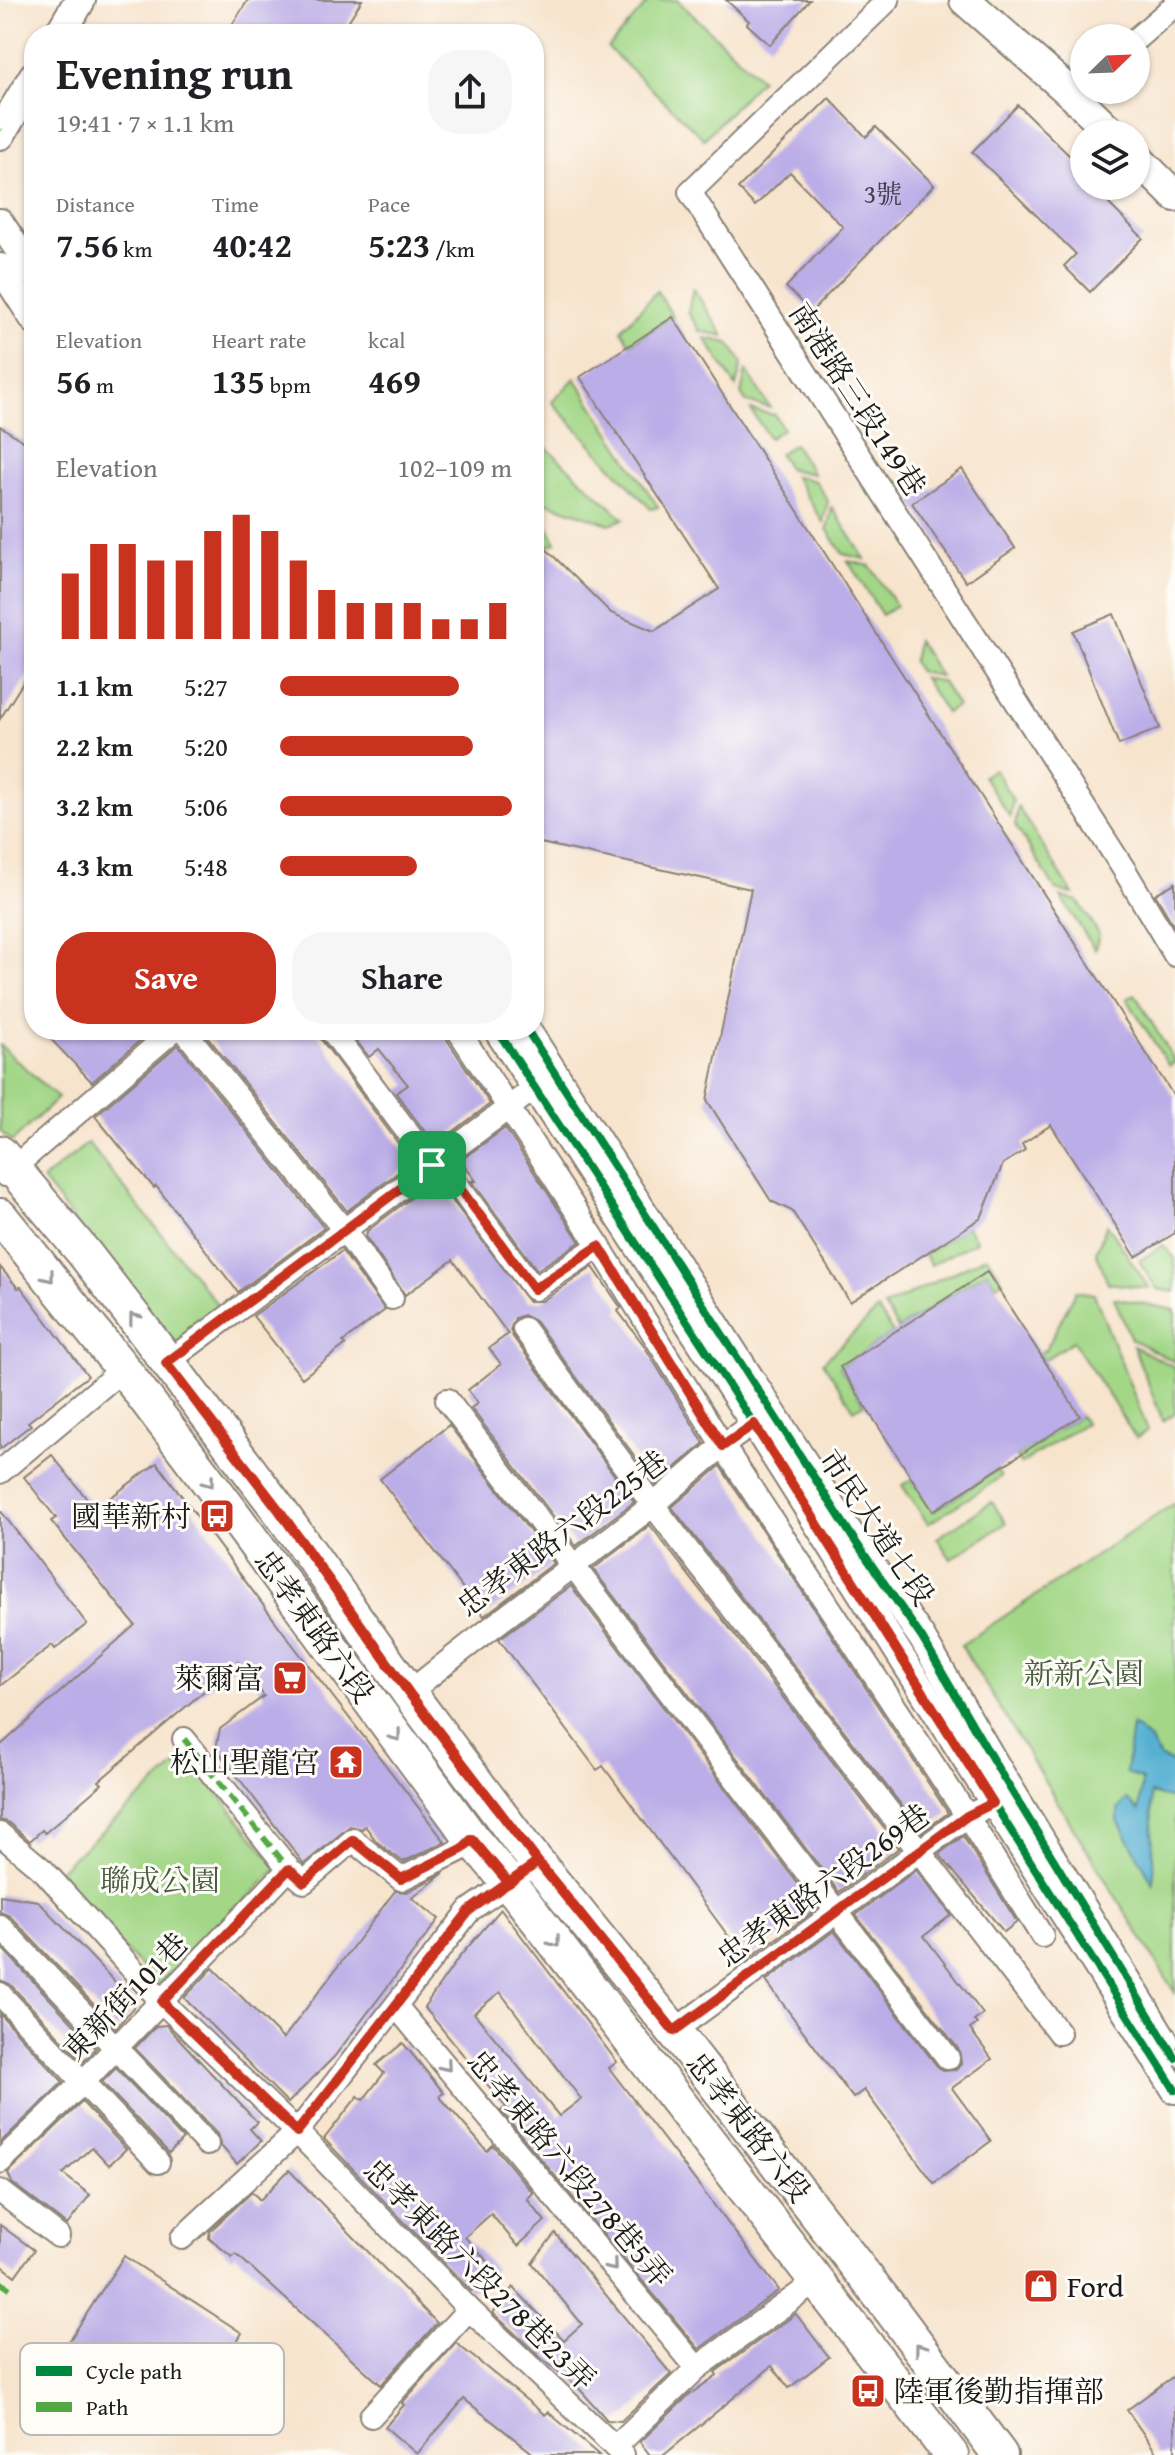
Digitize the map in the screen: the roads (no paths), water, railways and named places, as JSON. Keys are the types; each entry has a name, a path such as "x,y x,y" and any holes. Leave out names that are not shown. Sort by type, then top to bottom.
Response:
{"main road":[{"path":"66,24 80,0"},
{"path":"965,0 1070,84"},
{"path":"0,134 24,94"},
{"path":"1089,104 1102,120"},
{"path":"1150,171 1175,196"},
{"name":"忠孝東路六段","path":"5,1167 84,1253 287,1521 409,1693 538,1862 883,2299 1000,2455"},
{"name":"忠孝東路六段","path":"0,1216 123,1369 227,1506 472,1839 951,2455"}],"street":[{"name":"南港路三段149巷","path":"888,0 690,192 1125,871 1175,955"},
{"path":"1150,27 1175,5"},
{"path":"0,222 24,259"},
{"path":"0,267 24,304"},
{"path":"5,1167 162,1040"},
{"path":"192,1040 344,1230 392,1298"},
{"path":"339,1040 534,1289 599,1246"},
{"path":"465,1040 599,1246 723,1446 967,1816 1042,1936"},
{"name":"市民大道七段","path":"504,1040 1175,2058"},
{"name":"市民大道七段","path":"533,1040 853,1538 922,1638 1002,1797 1175,2090"},
{"path":"166,1363 535,1088"},
{"path":"524,1329 653,1505 1059,2033"},
{"path":"0,1472 123,1369"},
{"path":"447,1400 948,2058"},
{"name":"忠孝東路六段225巷","path":"409,1693 477,1636 653,1505 754,1424"},
{"path":"184,1739 289,1869 304,1882 353,1840 401,1879 462,1849 472,1839"},
{"name":"忠孝東路六段269巷","path":"674,2031 967,1816 1002,1797"},
{"name":"忠孝東路六段278巷23弄","path":"0,1834 44,1871 162,2002 297,2132 469,2309 619,2451"},
{"path":"182,2238 297,2132 470,1910 538,1862"},
{"name":"東新街101巷","path":"0,2162 117,2048 289,1869"},
{"path":"0,1926 207,2144"},
{"path":"0,1994 158,2162"},
{"name":"忠孝東路六段278巷5弄","path":"396,2006 697,2368"},
{"path":"0,2191 58,2236"},
{"path":"619,2451 697,2368 817,2281"},
{"path":"371,2416 469,2309"}],"water":[{"path":"1132,1725 1149,1739 1161,1758 1175,1764 1175,1800 1151,1793 1154,1885 1118,1821 1118,1810 1127,1799 1139,1811 1142,1780 1126,1773"}],"place":[{"name":"國華新村","path":"217,1516"},
{"name":"萊爾富","path":"290,1678"},
{"name":"松山聖龍宮","path":"346,1762"},
{"name":"Ford","path":"1041,2286"},
{"name":"陸軍後勤指揮部","path":"868,2391"}],"park label":[{"name":"新新公園","path":"1084,1673"},
{"name":"聯成公園","path":"160,1880"}]}
